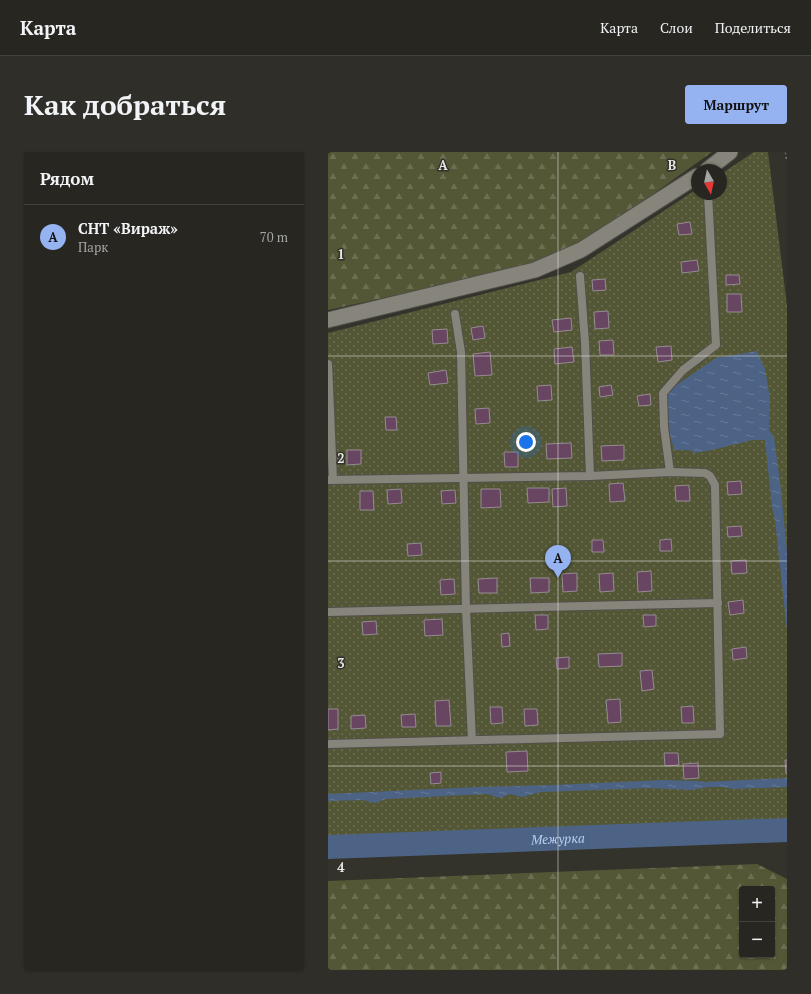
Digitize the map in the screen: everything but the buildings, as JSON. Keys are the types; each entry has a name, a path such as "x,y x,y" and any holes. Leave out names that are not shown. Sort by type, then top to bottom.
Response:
{"street":[{"path":"715,164 730,152"},
{"path":"328,320 535,270 581,250 691,180"}],"lane":[{"path":"670,472 664,427 663,393 683,370 716,345 708,200"},
{"path":"580,276 585,342 590,476"},
{"path":"456,314 460,352 466,609 472,740"},
{"path":"328,364 331,480 590,476 670,472 705,473 710,476 715,485 720,734 328,744"},
{"path":"328,612 718,603"}],"path":[{"path":"786,152 787,160"}],"green space":[{"path":"328,152 712,152 695,164 691,164 691,167 576,249 529,266 328,310"},
{"path":"754,152 768,152 787,306 787,822 328,836 328,333 571,272 691,193 691,200 727,200 727,170"},
{"path":"757,864 787,879 787,970 328,970 328,881"}],"water":[{"path":"757,351 765,369 770,398 769,430 774,437 781,490 787,553 787,630 765,440 752,440 694,453 690,450 674,450 668,427 667,394 672,388 716,358"},
{"path":"787,778 787,787 733,789 724,787 709,787 690,790 650,788 541,792 522,797 510,794 500,798 487,794 386,799 374,803 363,800 328,801 328,794 663,780 705,782"}],"waterway":[{"name":"Межурка","path":"328,847 787,830"}],"place":[{"name":"СНТ «Вираж»","path":"558,578"}]}
